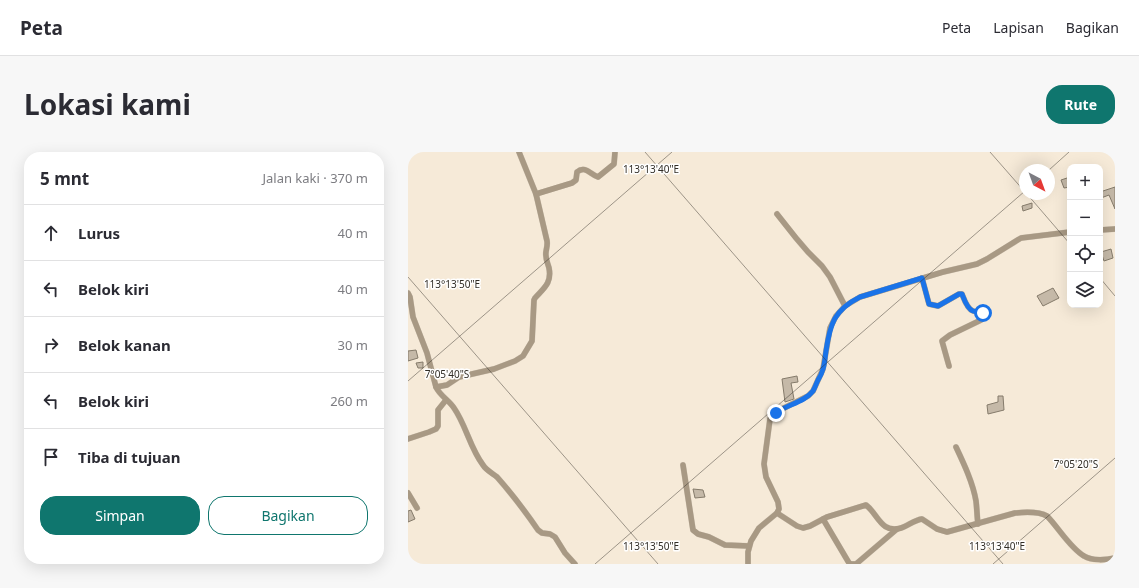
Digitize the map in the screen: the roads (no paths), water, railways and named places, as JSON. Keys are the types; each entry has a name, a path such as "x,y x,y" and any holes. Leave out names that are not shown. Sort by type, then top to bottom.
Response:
{"street":[{"path":"436,387 447,385 459,377 494,369 515,361 522,356 532,341 534,300 547,284 550,277 545,254 548,246 536,194 519,152"},
{"path":"536,194 572,184 576,180 577,172 581,169 585,169 595,176 598,176 614,164 615,152"},
{"path":"777,214 808,252 822,266 845,306"},
{"path":"1103,230 1115,229"},
{"path":"748,564 749,546 760,528 777,513 778,506 766,477 764,464 770,419 778,411 808,396 812,391 823,369 830,328 836,316 845,306 860,297 922,278 977,264 987,260 1021,238 1067,232"},
{"path":"922,278 929,304 938,306 959,294 962,294 970,310 973,312 983,313 984,315 981,320 950,335 942,342 949,366"},
{"path":"408,292 410,297 410,314 415,322 427,353 436,387 454,408 482,465 494,475 520,503 538,530 542,533 550,534 555,537 565,553 575,564"},
{"path":"408,439 436,429 438,426 438,410 446,400"},
{"path":"956,447 966,469 976,502 978,524"},
{"path":"683,465 693,530 695,533 726,545 749,546"},
{"path":"408,493 417,508"},
{"path":"777,513 797,526 803,528 823,519 866,505 884,526 889,529 903,528 917,520 923,519 944,532 949,532 1021,512 1044,514 1084,556 1095,559 1115,558"},
{"path":"823,519 849,563 852,564 856,564 897,529"}]}
